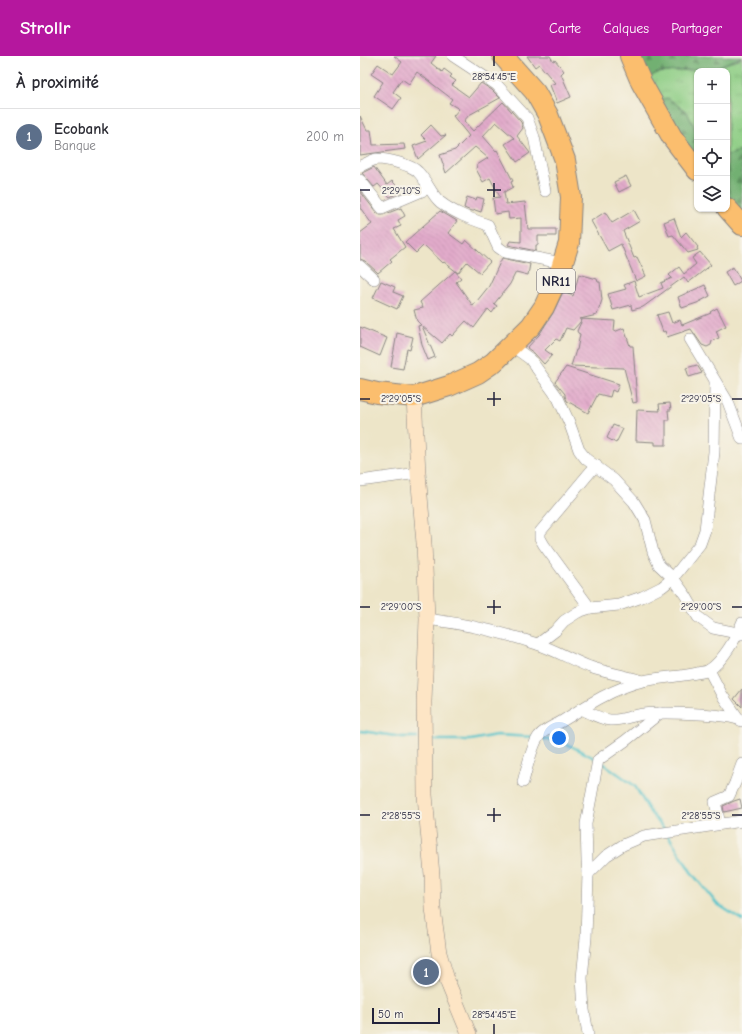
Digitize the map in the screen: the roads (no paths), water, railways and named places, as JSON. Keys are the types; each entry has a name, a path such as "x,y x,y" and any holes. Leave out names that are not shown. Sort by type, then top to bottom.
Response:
{"highway":[{"name":"NR11","path":"360,389 377,393 414,397 449,386 478,373 494,362 532,326 544,307 569,243 571,197 565,160 548,115 535,92 503,56"},
{"path":"630,56 641,82 672,137 694,166"},
{"path":"730,211 742,225"}],"street":[{"path":"453,56 497,85 527,118 534,137 545,191"},
{"path":"360,166 377,159 412,167 418,172 439,201 460,214 488,225 498,247 506,252 562,264"},
{"path":"360,180 382,208 429,188"},
{"path":"360,266 374,279"},
{"path":"690,339 728,402 742,438"},
{"path":"512,346 530,359 558,398 569,422 579,450 586,459 614,480 634,502 645,520 653,552 659,565 673,578 686,596 698,617 704,623 718,629 741,630"},
{"path":"538,644 578,612 590,608 619,605 642,597 662,587 673,578 700,544 705,530 714,452 716,383"},
{"path":"414,397 418,473 424,543 426,619 424,702 426,795 433,909 439,953 448,983 469,1034"},
{"path":"590,608 544,546 540,538 540,532 596,465"},
{"path":"360,481 418,473"},
{"path":"426,619 462,623 491,629 538,644 591,667 644,681"},
{"path":"523,782 528,762 538,737 546,729 563,721 605,695 622,688 644,681 685,676 708,670 724,655 741,630"},
{"path":"708,670 722,695 740,720"},
{"path":"581,709 610,720 641,714 660,713 715,715 740,720"},
{"path":"588,1034 584,1010 582,978 586,938 588,874 586,824 598,760 660,713"},
{"path":"720,824 715,802 729,796 742,764"},
{"path":"588,874 606,856 623,845 644,836 742,821"}],"waterway":[{"path":"361,731 402,737 417,737"},
{"path":"435,740 471,740 496,735 534,737"},
{"path":"541,738 571,746 596,759"},
{"path":"600,761 635,786 650,812 664,829"},
{"path":"668,835 691,872 717,904 742,920"}],"place":[{"name":"Ecobank","path":"426,972"}]}
